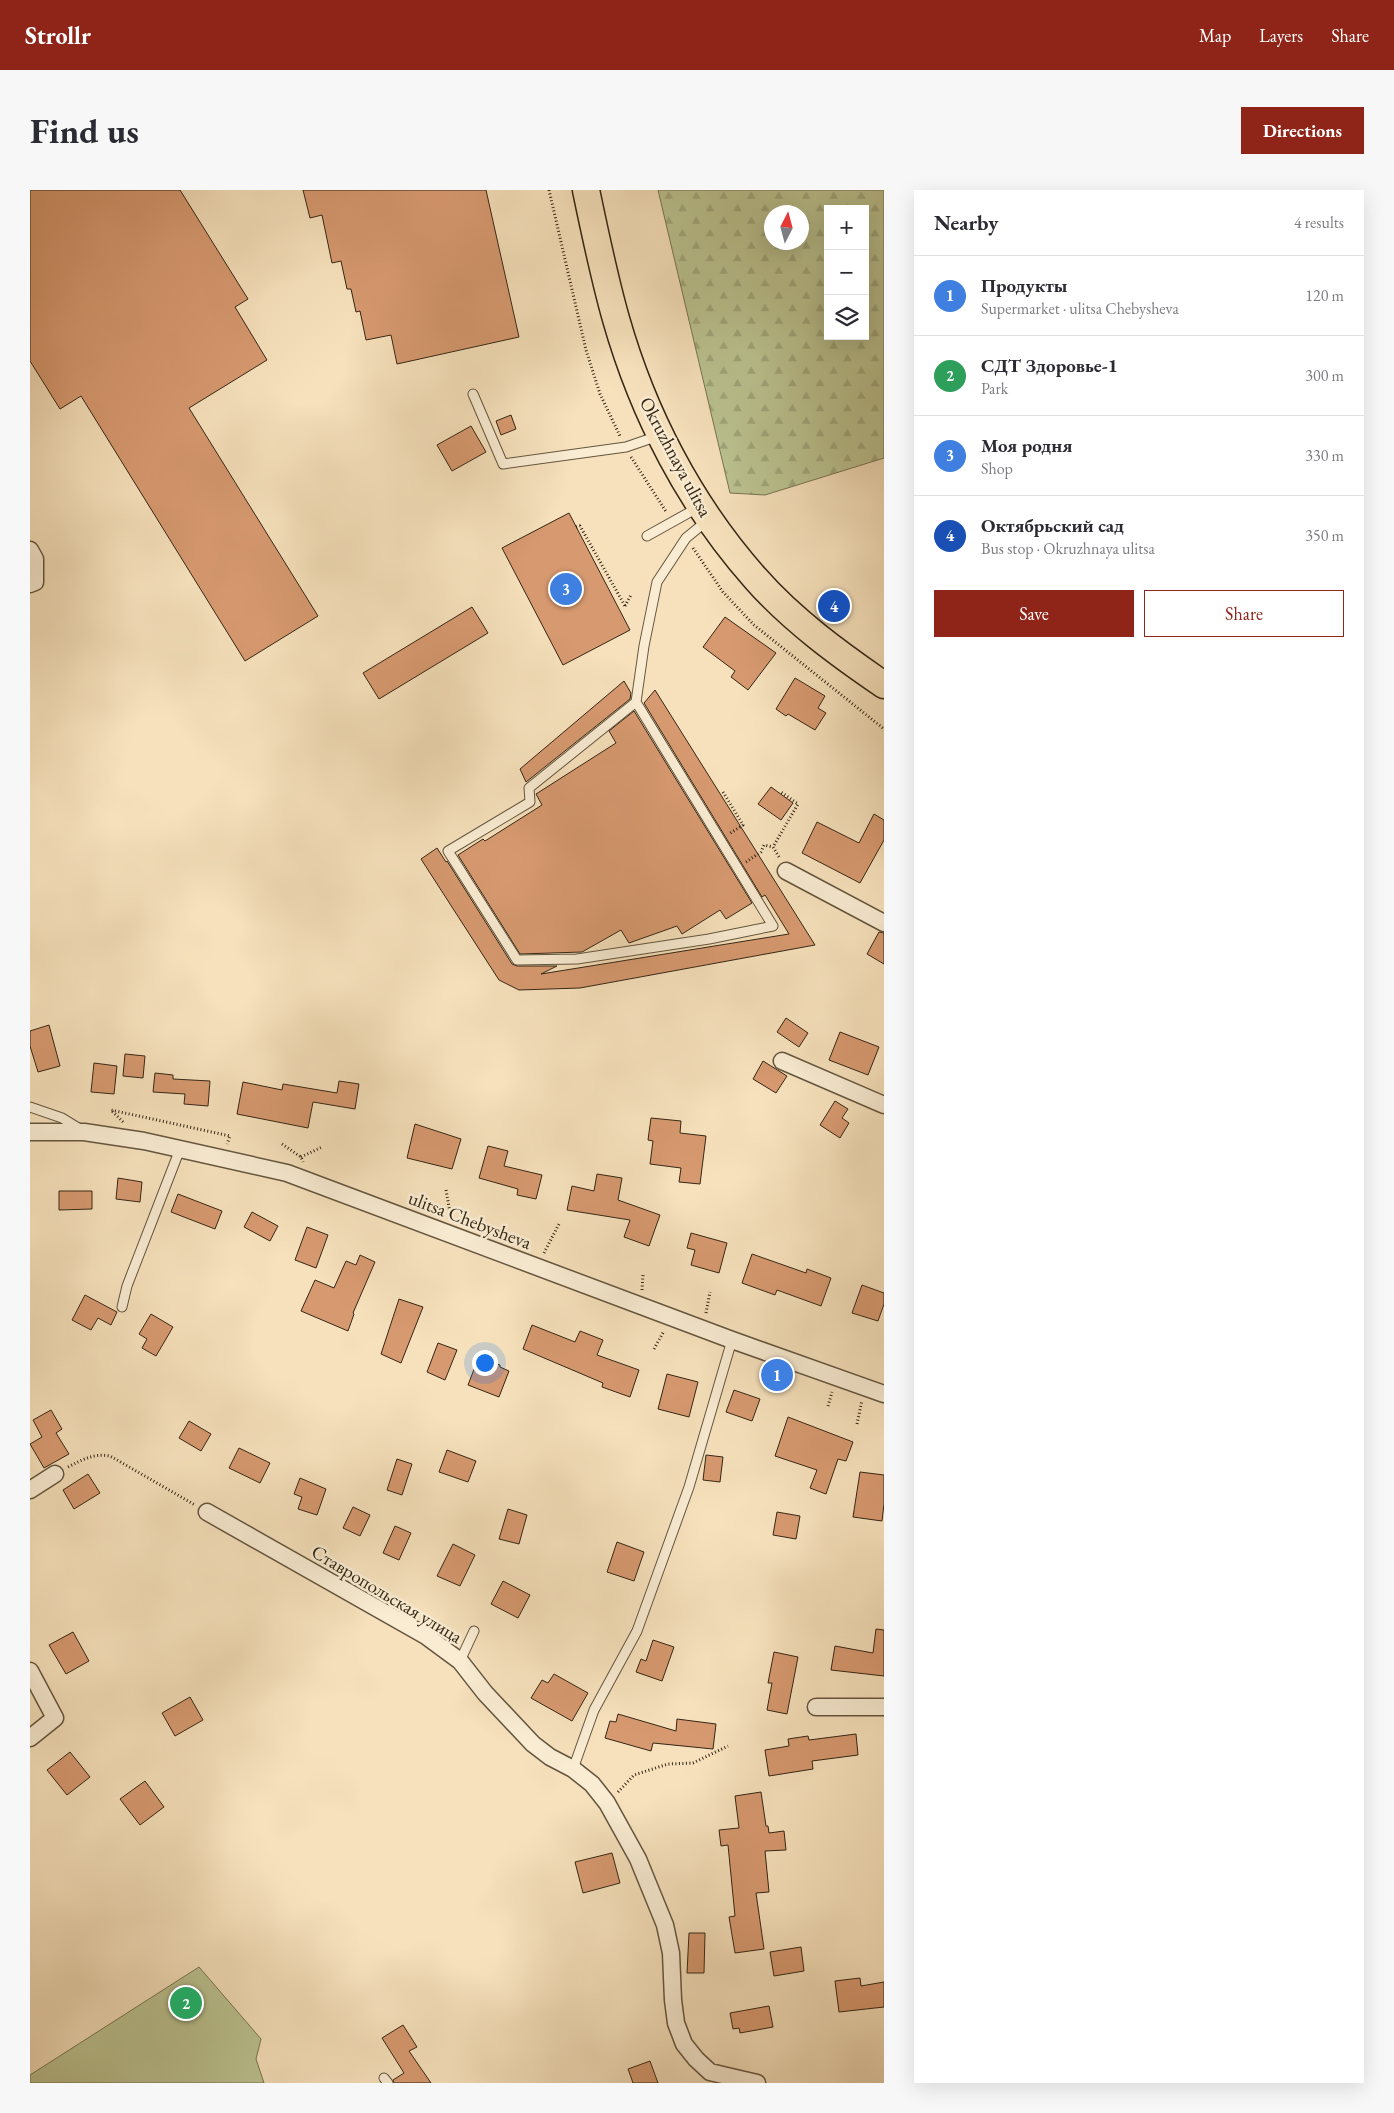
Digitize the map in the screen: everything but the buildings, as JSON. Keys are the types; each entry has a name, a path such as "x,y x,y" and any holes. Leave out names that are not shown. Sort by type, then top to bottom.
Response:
{"main road":[{"name":"Okruzhnaya ulitsa","path":"586,190 616,319 641,394 681,474 705,513 757,580 820,640 884,685"}],"street":[{"path":"30,550 35,559 34,582 30,584"},
{"path":"786,871 884,923"},
{"path":"782,1061 884,1104"},
{"name":"ulitsa Chebysheva","path":"30,1132 84,1132 144,1141 287,1173 732,1340 884,1394"},
{"path":"30,1490 55,1474"},
{"name":"Ставропольская улица","path":"207,1512 426,1636 460,1661 485,1693 533,1744 550,1757 573,1769 592,1784 607,1802 638,1859 665,1925 671,1953 676,2023 684,2044 696,2059 706,2077 757,2083"},
{"path":"30,1671 55,1718 30,1738"},
{"path":"816,1707 884,1707"}],"lane":[{"path":"473,394 503,464 626,447 660,435"},
{"path":"647,536 705,513"},
{"path":"636,702 529,788 530,802 448,852 517,960 577,959 709,939 773,926 636,702 644,646 657,582 705,513"},
{"path":"30,1107 62,1118 84,1132"},
{"path":"122,1307 127,1286 180,1149"},
{"path":"573,1769 594,1710 637,1631 688,1487 732,1340"},
{"path":"460,1661 474,1631"}],"path":[{"path":"576,527 580,526 625,606 631,595"},
{"path":"721,840 742,825 722,792"},
{"path":"773,847 798,804 781,792"},
{"path":"738,868 761,852 764,845 773,847 786,871"},
{"path":"144,1141 111,1110 230,1136 222,1158"},
{"path":"302,1157 322,1147"},
{"path":"446,1190 454,1236"},
{"path":"536,1266 560,1222"},
{"path":"703,1329 710,1292"},
{"path":"654,1349 671,1317"},
{"path":"857,1424 865,1388"},
{"path":"55,1474 90,1456 100,1454 110,1456 207,1512"},
{"path":"607,1802 634,1775 668,1764 693,1763 728,1746"}],"green space":[{"path":"658,190 884,190 884,458 765,495 730,493"},
{"path":"199,1967 261,2039 256,2059 264,2083 30,2083 30,2075"}],"place":[{"name":"Моя родня","path":"566,589"},
{"name":"Октябрьский сад","path":"834,606"},
{"name":"Продукты","path":"777,1375"},
{"name":"СДТ Здоровье-1","path":"186,2003"}]}
